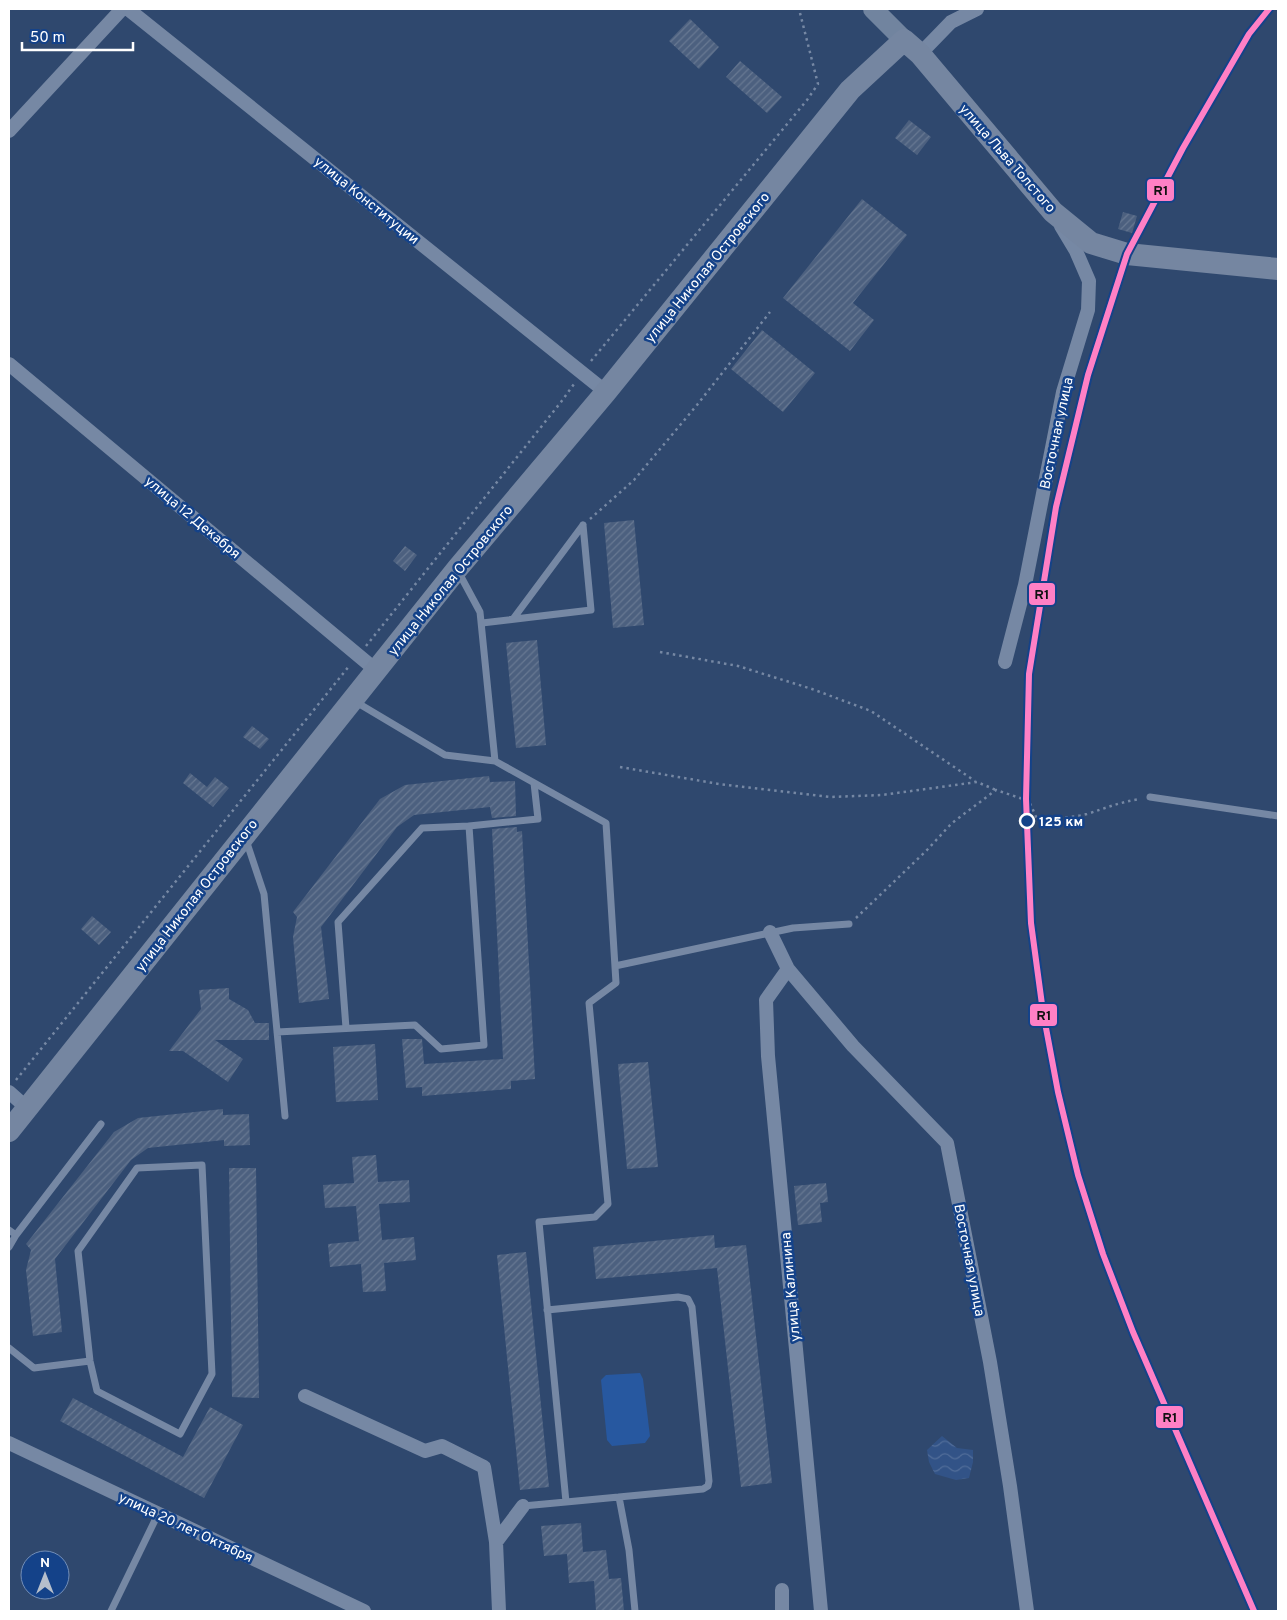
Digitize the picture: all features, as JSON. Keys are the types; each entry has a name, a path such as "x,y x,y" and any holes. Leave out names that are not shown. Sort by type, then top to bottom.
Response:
{"main road":[{"path":"874,9 912,47"},
{"name":"улица Льва Толстого","path":"912,47 1053,212 1091,243 1127,254 1278,269"},
{"name":"улица Николая Островского","path":"9,1131 457,569 606,392 850,90 912,47"}],"street":[{"path":"9,131 122,9"},
{"name":"улица Конституции","path":"128,9 606,392"},
{"path":"912,47 951,22 977,9"},
{"name":"Восточная улица","path":"1005,662 1025,585 1063,392 1088,310 1089,281 1076,251 1053,212"},
{"name":"улица 12 Декабря","path":"9,364 377,671"},
{"name":"Восточная улица","path":"770,932 788,969 853,1046 947,1143 990,1362 1010,1486 1026,1611"},
{"name":"улица Калинина","path":"788,969 766,1000 768,1056 821,1611"},
{"path":"12,1086 27,1108"},
{"path":"305,1396 425,1451 442,1446 484,1467 496,1542 499,1611"},
{"name":"улица 20 лет Октября","path":"9,1443 364,1611"},
{"path":"496,1542 523,1506"},
{"path":"782,1590 782,1611"}],"lane":[{"path":"513,619 583,525"},
{"path":"482,623 591,610 583,525"},
{"path":"457,569 480,612 495,761"},
{"path":"352,700 445,755 495,761 606,823 616,983 589,1003 608,1204 595,1217 539,1222 566,1502"},
{"path":"346,1028 338,922 422,828 469,826 538,819 534,782"},
{"path":"1150,797 1278,816"},
{"path":"277,1032 415,1025 441,1049 484,1046 469,826"},
{"path":"244,834 264,894 285,1116"},
{"path":"615,966 770,932 793,928 849,924"},
{"path":"9,1247 101,1124"},
{"path":"202,1165 212,1374 180,1434 97,1391 90,1360 78,1251 137,1168 202,1165"},
{"path":"9,1230 16,1236"},
{"path":"523,1506 706,1488 709,1484 692,1307 688,1300 678,1297 547,1310"},
{"path":"9,1348 34,1368 90,1360"},
{"path":"619,1497 629,1550 635,1611"},
{"path":"111,1611 158,1514"}],"path":[{"path":"12,1086 561,402 582,372 807,100 818,84 800,9"},
{"path":"583,525 634,480 697,405 770,312"},
{"path":"660,652 738,666 812,689 871,711 976,782 1029,801 1037,819 1086,814 1119,802 1150,797"},
{"path":"620,767 719,784 831,797 882,795 976,782"},
{"path":"849,924 909,868 952,823 996,790"}],"shaded area":[{"path":"640,1373 643,1379 650,1436 645,1443 612,1446 607,1440 601,1380 606,1375"}],"water":[{"path":"942,1436 957,1448 973,1450 973,1462 969,1478 956,1480 935,1474 929,1462 927,1450"}],"building":[{"path":"690,19 719,47 699,69 669,41"},
{"path":"740,61 782,97 767,113 726,77"},
{"path":"909,120 931,137 917,155 895,138"},
{"path":"862,199 907,235 853,303 874,320 850,351 783,298"},
{"path":"1123,212 1137,216 1132,233 1118,229"},
{"path":"762,330 815,373 783,412 731,369"},
{"path":"634,520 644,625 613,628 604,523"},
{"path":"405,546 417,555 405,571 393,561"},
{"path":"537,640 546,745 516,748 506,643"},
{"path":"252,726 269,739 260,749 243,737"},
{"path":"190,773 207,787 215,777 229,788 213,807 183,783"},
{"path":"489,776 490,782 515,781 516,816 492,818 490,807 414,815 397,827 321,927 329,999 299,1003 293,937 297,917 293,912 380,799 405,785"},
{"path":"517,827 517,832 522,831 535,1079 511,1081 511,1089 422,1096 422,1087 406,1088 402,1039 422,1039 424,1064 503,1059 492,829"},
{"path":"92,916 111,932 99,945 81,929"},
{"path":"229,988 229,999 248,1010 255,1023 269,1023 269,1040 215,1040 243,1059 228,1082 183,1051 169,1051 201,1009 199,990"},
{"path":"375,1044 378,1100 336,1102 333,1047"},
{"path":"648,1062 658,1167 627,1169 618,1064"},
{"path":"223,1109 223,1115 249,1114 250,1145 224,1146 224,1140 148,1148 131,1160 55,1259 62,1332 33,1336 26,1270 31,1250 26,1244 114,1132 138,1118"},
{"path":"376,1155 378,1182 409,1180 410,1202 379,1204 382,1240 414,1237 416,1260 384,1263 386,1291 363,1292 361,1264 330,1267 328,1244 359,1241 356,1206 325,1208 323,1185 354,1183 352,1157"},
{"path":"229,1168 256,1168 259,1398 232,1397"},
{"path":"826,1183 828,1202 820,1203 822,1222 798,1225 794,1186"},
{"path":"714,1235 715,1248 746,1245 772,1483 741,1487 717,1268 596,1279 593,1247"},
{"path":"526,1252 549,1487 520,1490 497,1255"},
{"path":"73,1398 183,1457 210,1407 243,1425 204,1498 60,1421"},
{"path":"581,1523 583,1552 606,1550 609,1579 621,1578 624,1611 596,1611 594,1581 569,1583 567,1554 544,1556 541,1526"}],"transit line":[{"name":"R1","path":"1254,1611 1133,1332 1103,1254 1078,1175 1058,1092 1043,1012 1031,923 1026,799 1029,674 1056,507 1088,375 1127,254 1183,148 1249,34 1269,9"}],"place":[{"name":"125 км","path":"1027,821"}]}
